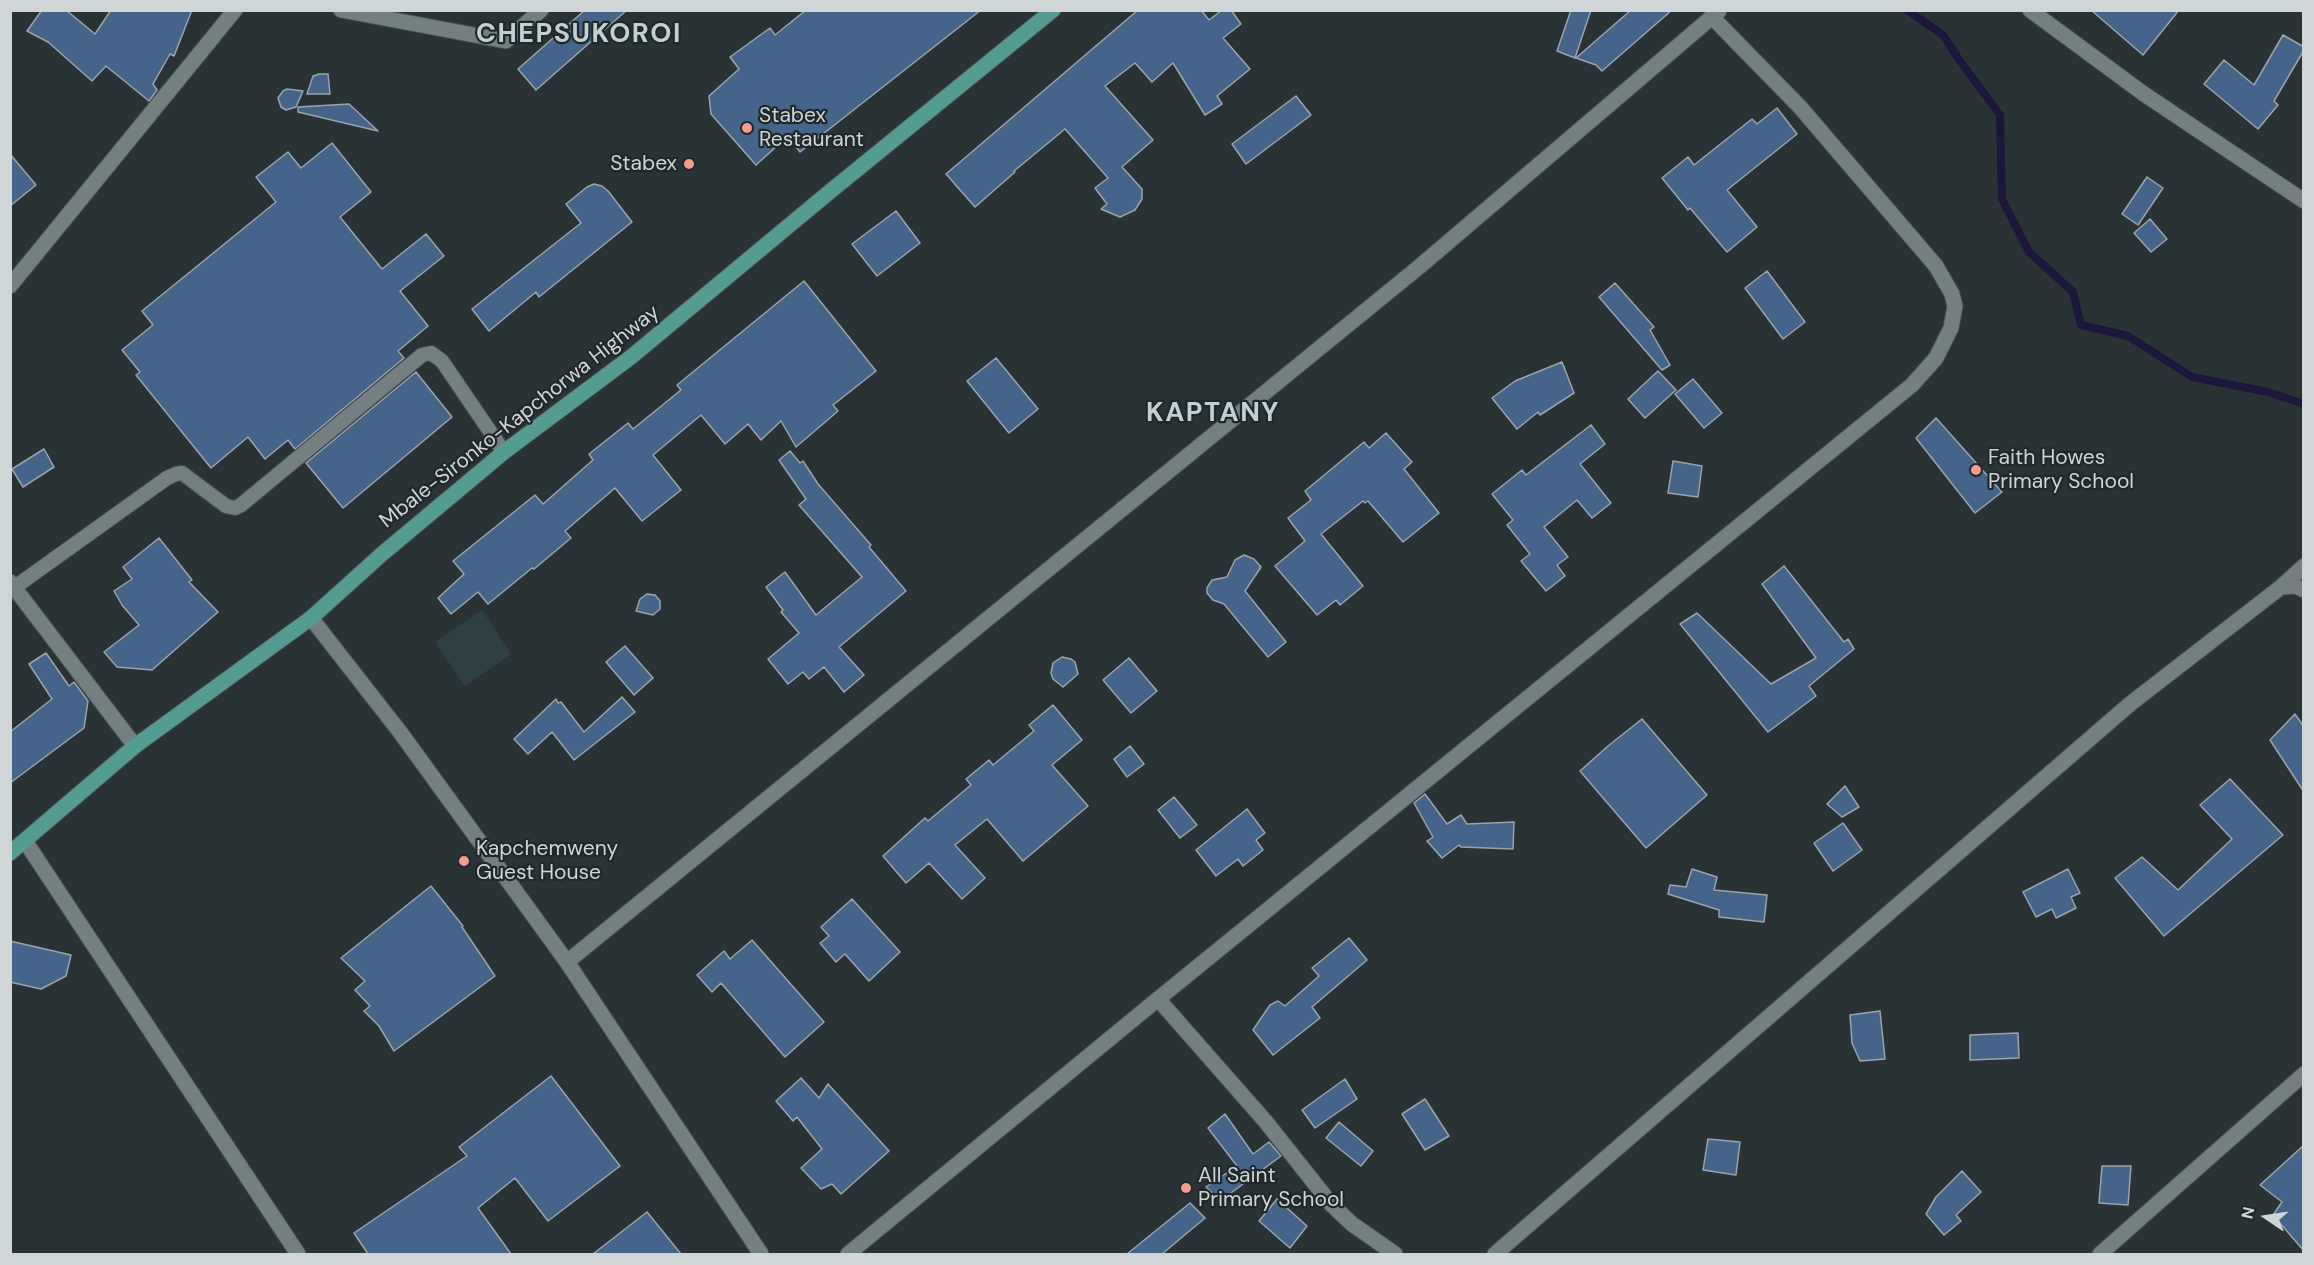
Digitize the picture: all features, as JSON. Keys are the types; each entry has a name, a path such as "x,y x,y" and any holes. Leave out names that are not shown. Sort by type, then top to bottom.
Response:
{"main road":[{"name":"Mbale-Sironko-Kapchorwa Highway","path":"10,854 135,746 311,618 381,554 504,452 639,351 1053,10"}],"street":[{"path":"10,286 236,10"},
{"path":"341,10 506,41 541,10"},
{"path":"2030,10 2144,94 2304,201"},
{"path":"567,962 1419,267 1715,13 1800,107 1936,266 1952,294 1955,306 1946,342 1936,358 1912,385 848,1254"},
{"path":"1495,1254 2130,704 2281,587 2304,566"},
{"path":"13,584 135,746"},
{"path":"2281,587 2295,586 2304,590"},
{"path":"311,618 400,732 567,962 761,1254"},
{"path":"26,842 298,1254"},
{"path":"1158,999 1266,1122 1331,1204 1352,1224 1395,1254"},
{"path":"2100,1254 2304,1074"}],"lane":[{"path":"13,584 176,474 182,473 226,506 235,508 241,505 422,354 431,353 442,361 504,452"}],"shaded area":[{"path":"482,610 511,654 465,686 435,642"}],"building":[{"path":"42,10 66,10 95,34 111,10 192,10 174,56 170,54 153,84 157,90 149,101 106,66 92,81 48,42 27,31"},
{"path":"585,10 627,10 536,90 518,69"},
{"path":"806,10 981,10 800,152 788,136 756,165 711,114 709,96 739,69 730,57 770,28 775,35"},
{"path":"1138,10 1201,10 1209,20 1222,10 1231,10 1241,24 1223,38 1250,69 1217,96 1222,104 1205,115 1173,63 1152,82 1135,63 1105,86 1153,140 1122,167 1142,189 1142,199 1135,210 1120,217 1101,209 1107,204 1095,188 1108,178 1065,129 975,207 946,174"},
{"path":"1571,10 1591,10 1575,58 1557,51"},
{"path":"1631,10 1672,10 1602,71 1596,65 1576,58"},
{"path":"2091,10 2179,10 2143,55"},
{"path":"2283,35 2304,47 2304,50 2274,101 2278,105 2258,129 2204,84 2224,60 2254,85"},
{"path":"328,74 330,94 307,94 313,76"},
{"path":"287,89 303,91 296,107 286,110 281,107 278,98"},
{"path":"1296,96 1311,115 1246,164 1232,144"},
{"path":"349,104 378,131 298,112 298,107"},
{"path":"1777,108 1797,134 1727,190 1757,227 1727,252 1662,178 1688,157 1694,165 1752,119 1757,124"},
{"path":"332,143 371,192 340,217 382,269 426,234 444,256 400,291 428,326 398,351 404,358 295,449 288,440 265,459 248,437 211,468 136,375 140,372 122,350 153,325 142,311 276,202 256,177 288,152 301,168"},
{"path":"10,154 36,185 10,206"},
{"path":"2147,177 2163,188 2138,225 2122,214"},
{"path":"594,184 608,191 632,222 539,297 536,292 489,331 472,309 581,223 566,204"},
{"path":"896,211 920,243 877,276 852,244"},
{"path":"2150,219 2167,239 2151,252 2134,233"},
{"path":"1767,271 1805,322 1783,339 1745,288"},
{"path":"804,281 876,371 833,405 838,411 796,447 781,421 761,440 748,424 725,444 701,415 653,455 681,490 642,521 615,488 565,531 571,538 534,569 532,568 488,604 478,592 451,614 438,598 464,574 453,561 535,495 543,504 593,460 589,454 628,423 633,429 681,390 677,385"},
{"path":"1615,283 1654,327 1650,330 1670,365 1662,370 1599,297"},
{"path":"996,358 1038,409 1009,433 967,381"},
{"path":"1562,362 1574,393 1540,415 1538,412 1517,429 1492,398 1515,381"},
{"path":"1658,371 1676,390 1645,418 1628,399"},
{"path":"416,372 452,417 343,508 306,463"},
{"path":"1693,379 1722,413 1704,428 1675,394"},
{"path":"1936,418 2002,492 1975,513 1916,438"},
{"path":"1591,425 1605,444 1580,464 1611,503 1592,518 1577,500 1544,527 1568,557 1557,565 1565,576 1546,591 1521,561 1530,554 1507,525 1513,520 1492,494 1522,470 1526,475"},
{"path":"1386,433 1412,462 1404,469 1439,513 1403,542 1368,501 1365,503 1363,501 1321,534 1363,586 1340,605 1336,600 1317,615 1275,566 1305,541 1288,518 1311,500 1305,491 1364,442 1369,448"},
{"path":"44,449 54,467 23,487 12,469"},
{"path":"790,451 800,463 803,461 818,484 871,545 869,547 906,591 839,647 864,675 844,692 824,667 809,679 803,672 788,684 768,659 799,633 781,612 783,610 766,587 785,572 816,615 862,577 799,505 806,499 779,460"},
{"path":"1673,461 1702,466 1698,497 1668,493"},
{"path":"159,538 192,580 189,582 218,612 152,670 117,667 104,652 139,625 122,605 114,591 132,579 123,567"},
{"path":"1244,555 1254,559 1261,567 1245,591 1286,642 1268,657 1224,604 1213,600 1207,593 1212,580 1227,577 1235,560"},
{"path":"1784,566 1844,642 1848,639 1854,649 1809,686 1816,696 1768,732 1680,624 1697,613 1771,684 1816,658 1762,584"},
{"path":"647,594 655,595 660,601 660,609 653,615 636,611 640,599"},
{"path":"625,646 653,678 634,695 606,662"},
{"path":"46,653 69,686 74,682 88,701 84,728 10,783 10,732 52,699 29,664"},
{"path":"1062,657 1075,662 1078,674 1063,687 1053,679 1051,673 1053,663"},
{"path":"1129,658 1157,691 1131,713 1103,680"},
{"path":"622,697 635,712 574,760 552,732 528,754 514,739 556,699 558,703 561,702 584,732"},
{"path":"1053,705 1082,740 1052,765 1088,806 1023,861 987,819 955,845 985,878 962,899 929,863 906,883 883,856 925,818 928,821 971,785 966,779 989,760 993,765 1034,731 1029,725"},
{"path":"2295,714 2304,727 2304,792 2270,740"},
{"path":"1642,719 1707,795 1646,848 1580,771"},
{"path":"1130,746 1144,764 1127,777 1114,759"},
{"path":"2230,779 2283,835 2164,936 2115,878 2142,857 2178,890 2232,839 2200,805"},
{"path":"1845,786 1859,807 1842,817 1827,804"},
{"path":"1425,794 1447,824 1461,815 1467,824 1514,822 1513,849 1461,847 1459,845 1442,858 1427,841 1433,837 1414,803"},
{"path":"1174,797 1197,825 1180,838 1158,810"},
{"path":"1247,809 1265,833 1256,840 1263,850 1243,866 1238,859 1216,876 1196,850"},
{"path":"1843,823 1862,850 1833,871 1814,843"},
{"path":"1692,869 1717,877 1714,890 1767,895 1764,922 1719,917 1719,910 1668,894 1670,885 1686,887"},
{"path":"2068,869 2080,893 2071,897 2076,908 2056,918 2052,909 2036,917 2023,892"},
{"path":"431,886 463,926 495,976 394,1051 379,1026 364,1011 370,1006 355,990 365,981 341,958"},
{"path":"852,899 900,952 869,981 845,954 836,962 820,943 829,936 821,927"},
{"path":"1349,938 1367,960 1312,1007 1320,1018 1273,1055 1253,1030 1270,1005 1278,1001 1285,1006 1319,976 1312,968"},
{"path":"752,940 824,1022 785,1057 721,983 712,992 697,975 724,951 730,959"},
{"path":"10,941 71,955 66,976 41,989 10,982"},
{"path":"1880,1011 1885,1059 1860,1061 1852,1043 1850,1015"},
{"path":"2018,1033 2019,1058 1970,1060 1970,1035"},
{"path":"551,1076 620,1166 548,1221 515,1178 478,1208 511,1254 368,1254 354,1233 467,1156 459,1147"},
{"path":"801,1078 819,1098 828,1084 889,1151 841,1194 832,1184 821,1189 801,1168 822,1149 797,1117 793,1121 776,1101"},
{"path":"1345,1079 1357,1099 1315,1128 1302,1110"},
{"path":"1425,1099 1449,1136 1425,1150 1402,1114"},
{"path":"1225,1114 1253,1154 1269,1142 1281,1156 1220,1201 1206,1187 1237,1166 1208,1128"},
{"path":"1339,1122 1373,1151 1361,1166 1326,1138"},
{"path":"1708,1139 1740,1142 1736,1175 1703,1170"},
{"path":"2304,1145 2304,1251 2273,1215 2282,1202 2260,1185"},
{"path":"2102,1166 2131,1166 2128,1205 2099,1203"},
{"path":"1962,1171 1981,1192 1956,1215 1961,1221 1944,1235 1926,1214 1936,1197"},
{"path":"1277,1199 1307,1226 1290,1248 1259,1221"},
{"path":"1190,1203 1205,1218 1162,1254 1127,1254"},
{"path":"647,1212 681,1254 593,1254"}],"waterway":[{"path":"1907,10 1943,35 2000,115 2002,199 2029,252 2073,292 2081,325 2128,336 2192,377 2268,392 2304,404"}],"place":[{"name":"Stabex Restaurant","path":"747,128"},
{"name":"Stabex","path":"689,164"},
{"name":"Faith Howes Primary School","path":"1976,470"},
{"name":"Kapchemweny Guest House","path":"464,861"},
{"name":"All Saint Primary School","path":"1186,1188"}],"district":[{"name":"CHEPSUKOROI","path":"579,35"},
{"name":"KAPTANY","path":"1213,414"}]}
